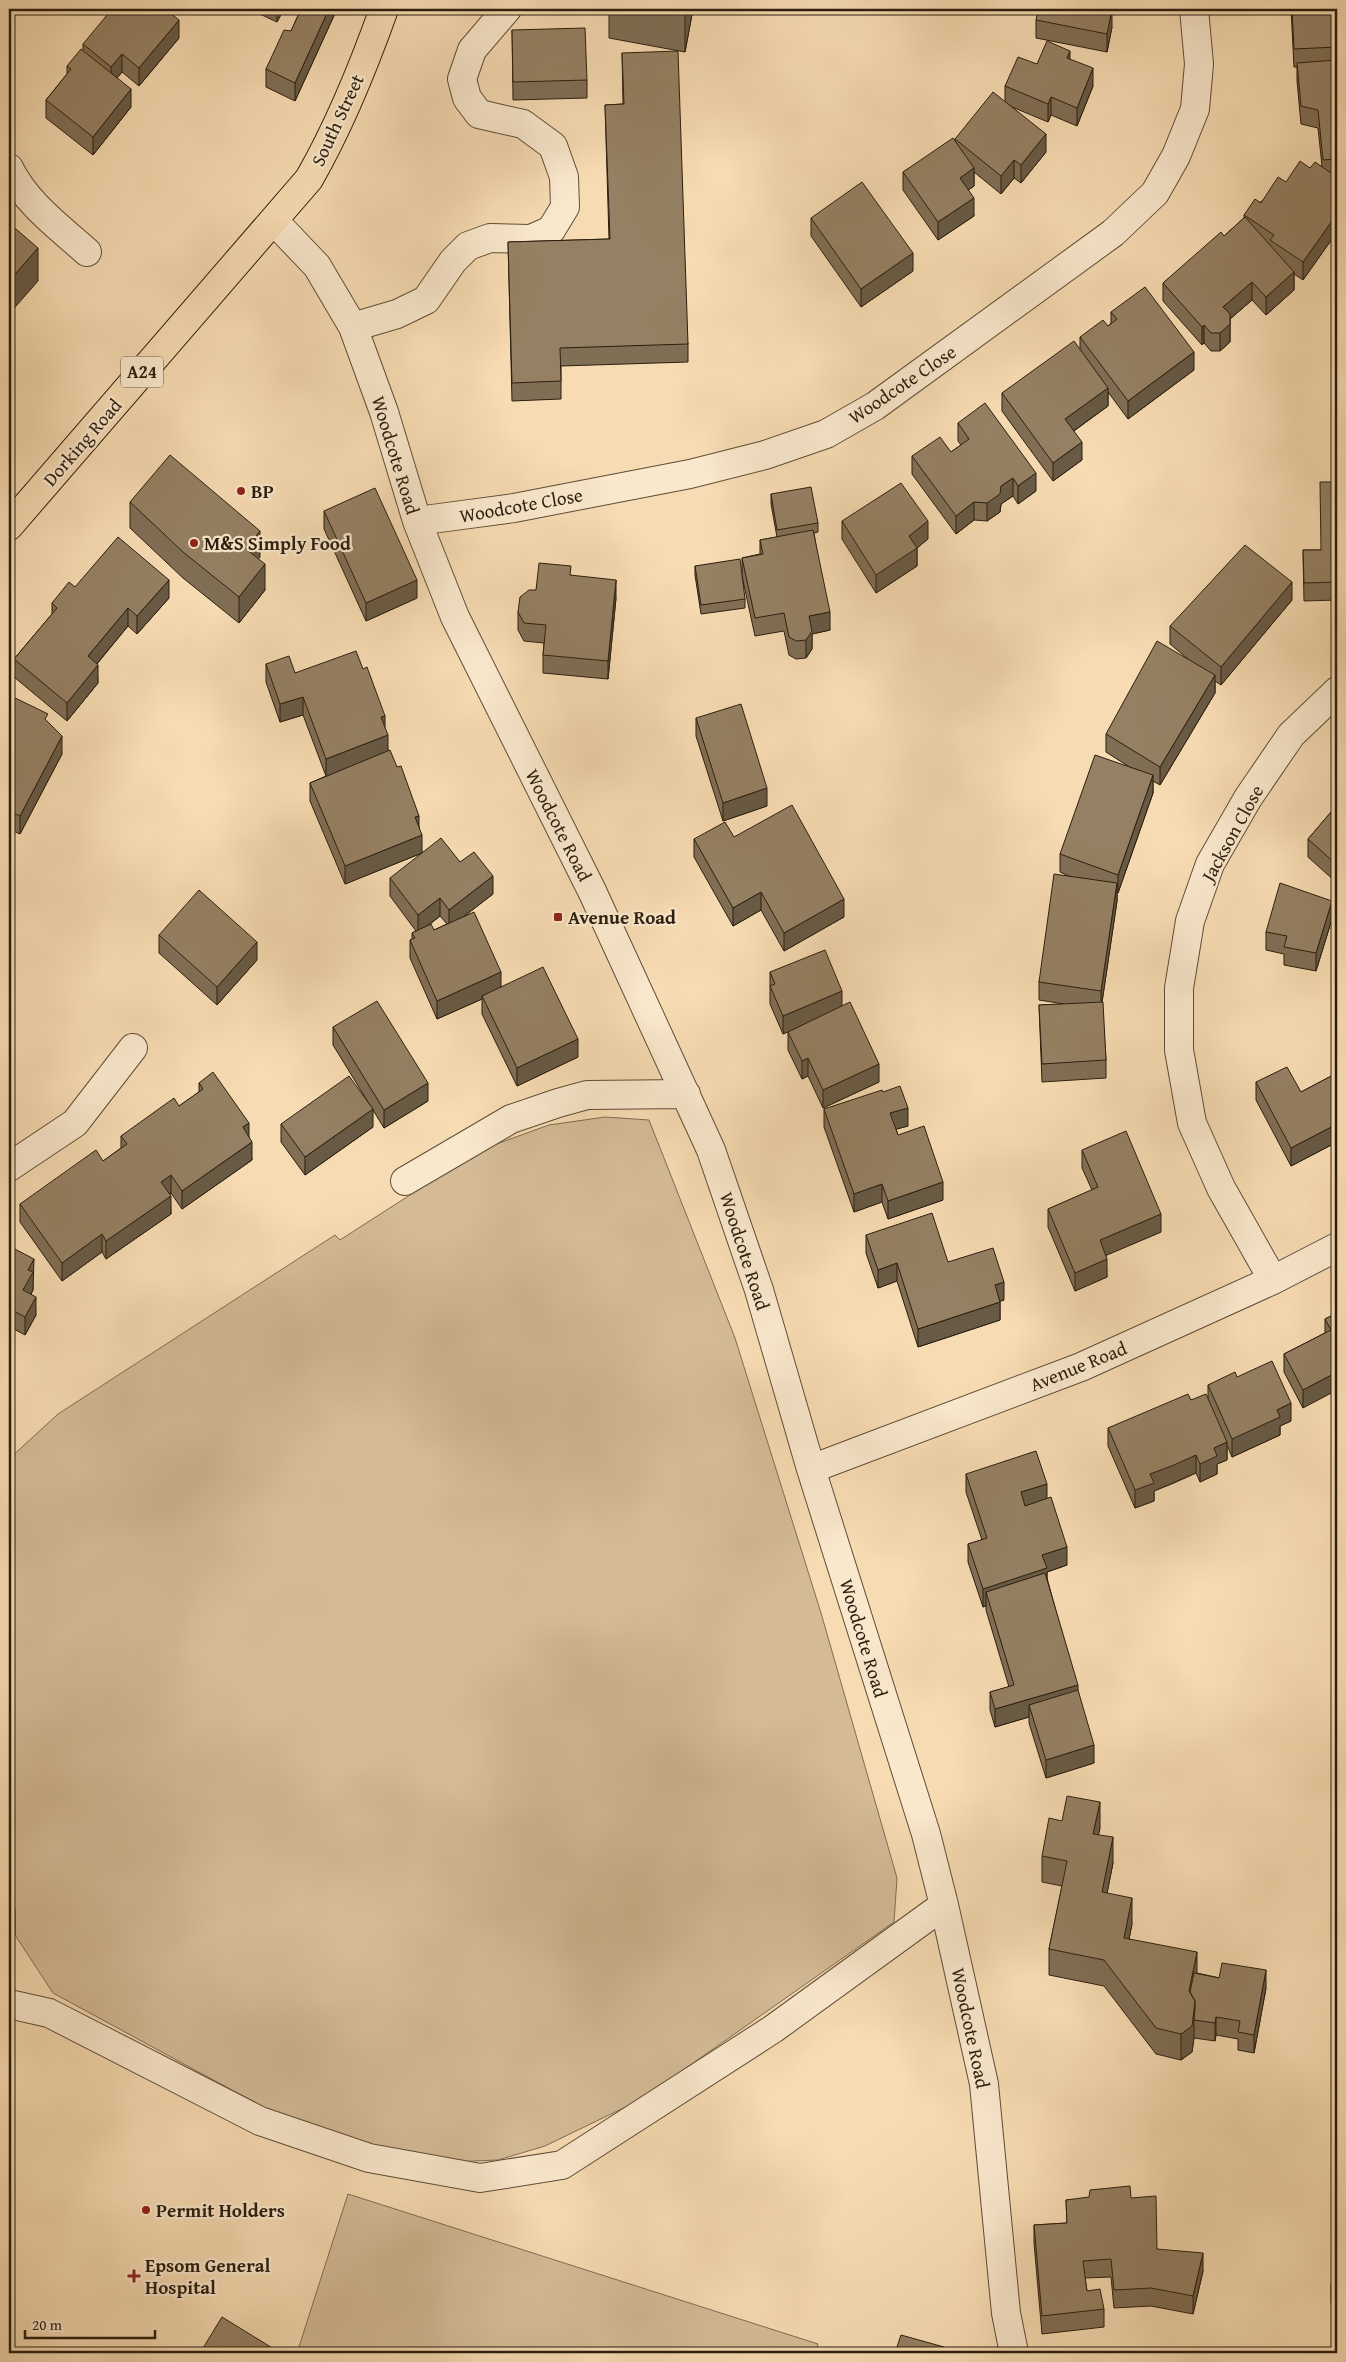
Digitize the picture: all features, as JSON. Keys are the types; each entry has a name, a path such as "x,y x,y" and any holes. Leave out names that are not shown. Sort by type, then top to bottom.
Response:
{"highway":[{"name":"South Street","path":"274,221 308,179 330,142 369,52 384,9"},
{"name":"Dorking Road","path":"9,526 274,221"}],"street":[{"path":"353,326 397,314 426,300 453,261 468,246 490,238 531,239 552,230 565,207 564,177 553,146 523,124 479,114 467,98 462,79 472,50 507,9"},
{"name":"Woodcote Close","path":"417,521 514,508 690,474 765,455 826,434 875,406 1113,233 1155,193 1176,156 1195,109 1199,64 1194,9"},
{"path":"9,168 16,182 29,198 87,252"},
{"name":"Woodcote Road","path":"274,221 317,266 353,326 384,412 417,521 455,617 592,891 711,1150 759,1290 811,1468 926,1834 944,1905 984,2084 1006,2313 1014,2353"},
{"name":"Jackson Close","path":"1273,1280 1221,1188 1192,1123 1179,1050 1179,988 1190,921 1210,864 1248,798 1291,735 1337,690"},
{"path":"9,1167 75,1123 133,1048"},
{"path":"405,1180 510,1118 558,1103 587,1095 686,1094"},
{"name":"Avenue Road","path":"811,1468 1081,1367 1273,1280 1337,1247"},
{"path":"9,2004 49,2012 260,2122 369,2158 480,2178 562,2165 773,2029 944,1905"}],"shaded area":[{"path":"605,1117 649,1120 735,1338 821,1613 897,1878 894,1922 642,2099 545,2146 498,2160 449,2162 368,2144 265,2108 53,1993 15,1935 9,1937 9,1459 58,1414 335,1235 340,1240 480,1150 549,1125"},
{"path":"348,2194 818,2344 815,2353 297,2353"}],"building":[{"path":"112,9 165,9 179,20 139,68 122,54 111,67 83,44"},
{"path":"301,9 329,9 295,83 266,69 284,30 291,31"},
{"path":"1038,9 1112,9 1107,34 1036,20"},
{"path":"1292,9 1337,9 1337,47 1294,49"},
{"path":"585,28 587,80 513,82 512,30"},
{"path":"1047,41 1070,51 1067,58 1093,68 1077,108 1051,97 1048,104 1005,86 1018,57 1037,64"},
{"path":"81,49 131,89 93,137 46,100 71,69 67,66"},
{"path":"678,51 688,344 560,348 561,381 512,383 508,242 610,239 605,105 624,104 622,53"},
{"path":"1337,60 1337,159 1323,160 1318,110 1301,106 1297,63"},
{"path":"993,92 1046,134 1021,165 1014,160 1001,176 955,139"},
{"path":"953,138 974,168 960,178 974,198 938,222 903,172"},
{"path":"1300,161 1310,168 1315,162 1337,177 1337,224 1332,221 1303,262 1270,240 1274,235 1244,215 1255,199 1261,203 1278,177 1286,182"},
{"path":"862,182 913,253 861,289 811,218"},
{"path":"1245,217 1294,272 1266,297 1252,282 1223,307 1230,314 1230,324 1220,333 1211,333 1204,325 1202,327 1163,283 1221,232 1224,236"},
{"path":"9,223 38,248 9,281"},
{"path":"1145,287 1194,352 1128,401 1080,337 1103,320 1108,326 1117,319 1111,312"},
{"path":"1074,341 1108,388 1065,419 1082,442 1053,463 1002,393"},
{"path":"985,403 1036,473 1018,486 1013,478 1001,486 1000,494 987,503 974,502 956,516 912,456 940,437 951,452 969,439 958,423"},
{"name":"M&S Simply Food","path":"170,455 260,531 246,549 265,564 239,597 183,552 130,502"},
{"path":"1320,482 1337,482 1337,582 1304,583 1303,550 1321,550"},
{"path":"901,483 928,521 909,536 917,548 876,575 842,521"},
{"path":"811,487 818,523 777,530 771,494"},
{"path":"375,488 417,580 366,603 324,511"},
{"path":"813,530 830,612 809,616 812,631 806,640 796,641 789,637 784,613 755,618 742,558 763,554 760,540"},
{"path":"118,537 169,580 137,616 128,608 88,656 98,665 67,703 14,659 57,608 52,603 69,582 75,587"},
{"path":"1245,545 1292,582 1221,667 1170,626"},
{"path":"740,559 745,599 701,605 695,566"},
{"path":"539,563 571,566 570,575 616,580 608,661 543,655 546,625 524,623 518,612 520,597 529,590 536,590"},
{"path":"1157,641 1215,675 1160,767 1106,734"},
{"path":"356,651 363,669 367,667 385,716 381,717 388,735 326,759 303,697 280,704 266,664 289,656 295,673"},
{"path":"9,695 48,714 45,719 62,736 20,816 9,811"},
{"path":"741,704 767,788 723,803 696,718"},
{"path":"390,750 397,767 401,766 419,816 415,817 422,835 345,866 310,783"},
{"path":"1095,755 1153,775 1118,875 1060,854"},
{"path":"792,805 844,899 784,933 761,892 733,908 694,839 725,822 734,837"},
{"path":"1337,805 1337,865 1308,839"},
{"path":"441,838 460,862 474,852 493,876 449,910 440,898 418,915 390,878"},
{"path":"1054,874 1117,883 1101,991 1039,982"},
{"path":"1280,883 1332,901 1316,953 1284,947 1287,936 1266,932"},
{"path":"199,890 257,942 217,987 159,935"},
{"path":"474,912 501,972 437,1001 410,940 415,938 412,933 431,924 434,930"},
{"path":"825,950 842,991 783,1016 770,986 775,984 770,972"},
{"path":"543,967 578,1039 517,1068 482,996"},
{"path":"377,1001 428,1083 384,1110 333,1027"},
{"path":"850,1002 879,1064 823,1090 808,1058 802,1061 788,1032"},
{"path":"1103,1002 1106,1060 1042,1064 1039,1005"},
{"path":"1287,1067 1301,1092 1337,1073 1337,1124 1291,1148 1256,1082"},
{"path":"213,1072 249,1123 243,1127 252,1142 182,1191 171,1175 161,1182 171,1196 106,1241 102,1234 62,1263 20,1204 96,1150 103,1161 127,1144 121,1136 174,1098 179,1106 203,1089 199,1083"},
{"path":"349,1076 373,1109 305,1157 281,1124"},
{"path":"900,1086 908,1108 890,1113 898,1135 924,1126 943,1182 888,1201 882,1184 854,1194 824,1109"},
{"path":"1126,1131 1161,1214 1100,1240 1107,1259 1075,1273 1048,1209 1098,1187 1082,1150"},
{"path":"932,1213 948,1262 993,1248 1004,1282 995,1285 1000,1302 918,1329 897,1263 878,1270 866,1235"},
{"path":"9,1246 34,1259 28,1270 33,1272 23,1290 36,1297 25,1317 12,1310 9,1317"},
{"path":"1337,1313 1337,1372 1303,1390 1284,1354 1331,1330 1325,1319"},
{"path":"1272,1361 1291,1403 1277,1410 1280,1417 1232,1439 1208,1385 1235,1372 1237,1377"},
{"path":"1188,1394 1191,1400 1206,1394 1227,1442 1214,1448 1217,1456 1200,1464 1196,1455 1150,1474 1154,1483 1135,1490 1108,1428"},
{"path":"1036,1451 1047,1484 1021,1492 1025,1506 1051,1497 1067,1547 1042,1555 1047,1568 983,1589 968,1544 987,1538 966,1474"},
{"path":"1045,1573 1078,1685 995,1709 990,1692 1014,1685 986,1592"},
{"path":"1078,1690 1094,1745 1046,1760 1029,1705"},
{"path":"1067,1796 1100,1802 1093,1834 1113,1837 1102,1892 1132,1898 1124,1938 1197,1952 1189,1991 1195,2001 1192,2026 1181,2034 1156,2028 1104,1960 1049,1949 1067,1861 1042,1856 1049,1818 1062,1821"},
{"path":"9,1892 15,1909 9,1911"},
{"path":"1222,1963 1266,1970 1254,2035 1238,2032 1240,2021 1216,2017 1215,2023 1194,2020 1195,2001 1190,1992 1194,1973 1219,1978"},
{"path":"1130,2186 1131,2198 1156,2196 1157,2249 1203,2253 1193,2296 1151,2288 1114,2290 1111,2259 1083,2261 1087,2291 1100,2289 1104,2309 1042,2316 1034,2225 1067,2223 1066,2200 1089,2197 1090,2190"},
{"path":"1337,2261 1337,2286 1331,2285"},
{"path":"222,2317 274,2349 271,2353 200,2353"},
{"path":"901,2335 944,2347 942,2353 895,2353"}],"place":[{"name":"BP","path":"241,491"},
{"name":"M&S Simply Food","path":"194,543"},
{"name":"Avenue Road","path":"558,917"},
{"name":"Permit Holders","path":"146,2210"},
{"name":"Epsom General Hospital","path":"134,2276"}]}
